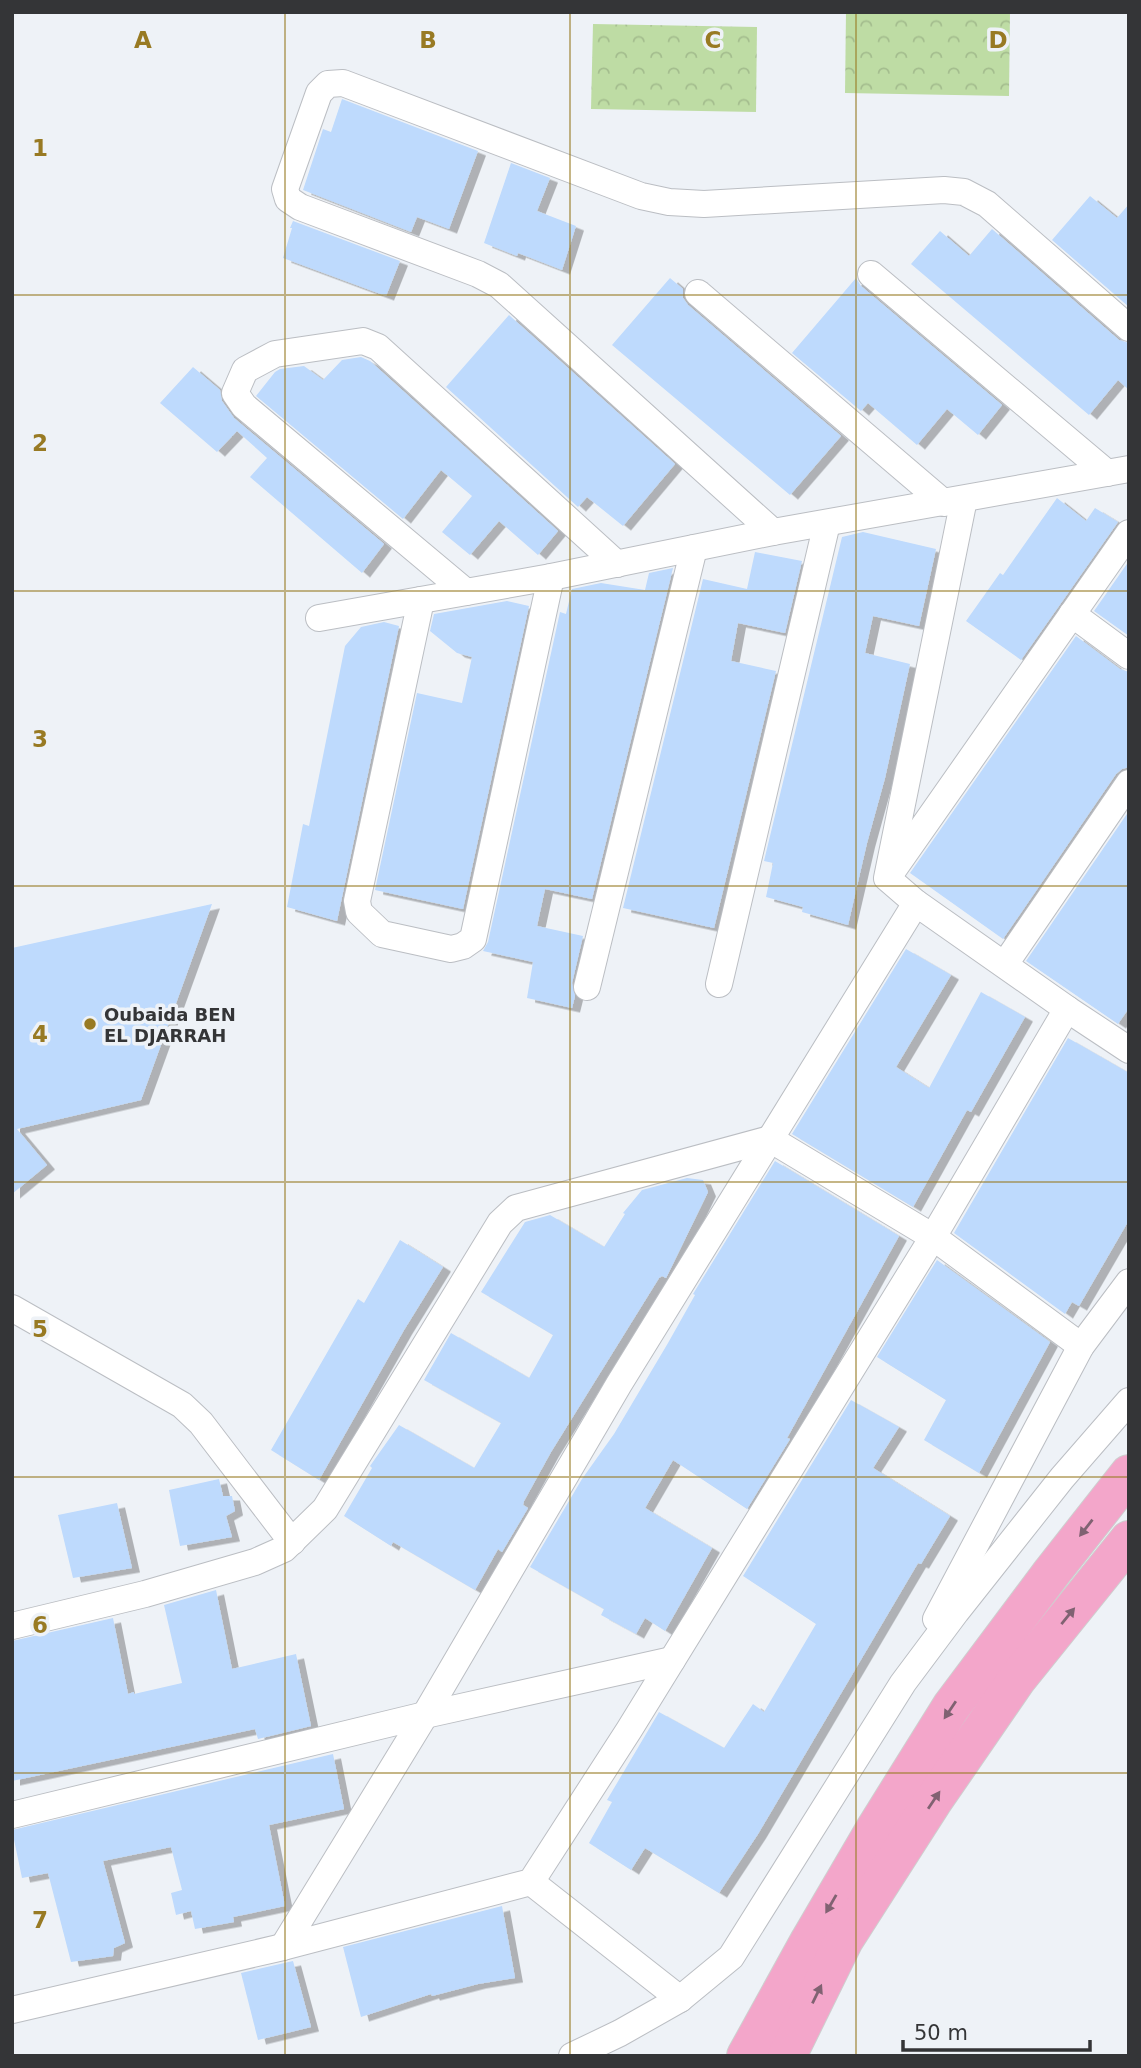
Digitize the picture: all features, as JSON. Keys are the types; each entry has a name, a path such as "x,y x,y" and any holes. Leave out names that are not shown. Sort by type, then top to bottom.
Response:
{"highway":[{"path":"746,2056 810,1940 951,1707 1129,1474"},
{"path":"787,2056 844,1940 933,1801 1017,1678 1129,1540"}],"street":[{"path":"773,532 499,285 478,274 300,207 288,199 285,188 318,93 328,84 343,82 641,195 669,202 704,204 944,190 964,192 987,204 1129,328"},
{"path":"871,274 1118,471"},
{"path":"698,293 954,501"},
{"path":"466,592 244,406 235,393 245,370 275,354 363,341 378,347 617,564"},
{"path":"319,618 551,577 773,532 1118,471"},
{"path":"887,878 954,501"},
{"path":"719,984 827,523"},
{"path":"887,878 1129,533"},
{"path":"587,986 694,548"},
{"path":"421,600 357,901 359,912 382,934 451,950 473,939 551,577"},
{"path":"1072,614 1129,656"},
{"path":"1005,964 1129,783"},
{"path":"887,878 916,903 1067,1009 1127,1045"},
{"path":"283,1947 425,1715 619,1384 916,903"},
{"path":"12,2010 283,1947 531,1882 672,1660 933,1237 1067,1009"},
{"path":"12,1626 145,1594 243,1565 284,1549 326,1509 499,1223 516,1208 770,1139 933,1237 1081,1346"},
{"path":"904,1683 953,1585 1081,1346 1129,1282"},
{"path":"12,1308 182,1405 201,1423 292,1542"},
{"path":"572,2056 620,2034 680,1999 731,1957 904,1683 956,1612 1062,1478 1129,1401"},
{"path":"12,1815 425,1715 672,1660"},
{"path":"531,1882 680,1999"},
{"path":"606,2056 620,2034"}],"green space":[{"path":"846,12 1010,12 1009,96 845,93"},
{"path":"593,24 757,27 756,112 591,109"}],"building":[{"path":"342,99 478,151 449,229 417,217 411,232 303,190 323,129 331,132"},
{"path":"511,163 550,178 537,211 576,226 562,270 484,243"},
{"path":"1090,196 1117,218 1129,204 1129,307 1052,240"},
{"path":"293,221 400,261 386,296 283,258"},
{"path":"992,229 1119,340 1129,343 1129,390 1118,380 1089,415 911,264 940,231 969,256"},
{"path":"670,278 683,289 683,298 688,305 841,436 790,495 612,345"},
{"path":"856,278 861,286 1002,405 978,435 947,409 917,445 868,403 861,411 792,353"},
{"path":"509,315 675,464 623,526 587,497 578,507 446,387"},
{"path":"361,357 370,361 558,531 538,555 499,521 470,555 442,532 472,496 441,470 403,519 256,396 280,369 304,366 323,380 342,360"},
{"path":"193,367 220,390 222,401 234,418 384,544 362,573 250,477 267,458 237,431 217,452 160,403"},
{"path":"1057,498 1086,521 1095,508 1118,522 1021,660 966,621 1000,573 1003,575"},
{"path":"863,532 936,549 919,626 873,616 865,653 910,664 848,925 802,912 803,907 766,897 773,863 764,861 842,537"},
{"path":"755,552 802,561 785,633 738,623 731,661 776,671 714,928 623,908 703,579 747,589"},
{"path":"1129,561 1129,636 1094,611"},
{"path":"673,568 592,899 545,889 537,926 583,936 572,983 575,996 572,1008 527,998 533,962 483,951 488,942 560,612 566,614 572,589 601,583 645,590 649,573"},
{"path":"507,601 529,606 463,909 375,890 417,693 462,703 472,657 457,653 430,631 434,614"},
{"path":"384,622 399,626 337,921 287,907 303,824 309,826 345,646 361,627"},
{"path":"1076,636 1120,669 1129,672 1129,767 1116,774 1003,939 910,873"},
{"path":"1129,811 1129,1008 1118,1024 1026,961"},
{"name":"Oubaida BEN EL DJARRAH","path":"212,904 141,1100 17,1129 47,1165 12,1194 12,948"},
{"path":"906,949 951,975 896,1067 929,1088 981,992 1025,1017 971,1112 967,1110 913,1207 792,1134"},
{"path":"1068,1038 1129,1073 1129,1220 1079,1306 1072,1302 1065,1314 954,1233"},
{"path":"775,1161 899,1236 787,1438 790,1439 747,1509 673,1460 645,1508 712,1548 665,1631 645,1618 636,1634 601,1615 604,1609 530,1567 582,1479 614,1434 668,1343 695,1295 693,1294"},
{"path":"687,1178 703,1180 708,1192 666,1278 659,1278 551,1452 524,1501 523,1505 528,1508 502,1552 498,1549 475,1590 393,1542 391,1546 344,1516 372,1468 370,1466 399,1425 474,1468 501,1423 424,1380 451,1333 529,1378 553,1335 481,1292 525,1222 550,1215 604,1247 625,1214 623,1213 642,1190"},
{"path":"400,1240 443,1267 319,1480 271,1450 358,1299 364,1303"},
{"path":"937,1260 1050,1342 979,1473 924,1440 946,1400 877,1357"},
{"path":"851,1400 899,1427 873,1468 950,1516 921,1564 918,1563 758,1834 719,1893 645,1848 631,1870 589,1843 612,1802 607,1800 659,1712 724,1748 753,1704 764,1712 816,1624 743,1576"},
{"path":"219,1479 223,1496 232,1496 235,1511 226,1516 232,1537 180,1546 169,1490"},
{"path":"117,1503 132,1568 73,1578 58,1515"},
{"path":"216,1590 232,1669 296,1654 311,1726 258,1739 255,1729 12,1781 12,1641 113,1618 128,1694 182,1683 164,1605"},
{"path":"333,1754 344,1809 269,1825 285,1906 233,1917 234,1922 195,1929 191,1911 176,1915 171,1893 182,1890 171,1847 103,1861 125,1943 114,1948 113,1956 71,1962 48,1873 22,1878 12,1830"},
{"path":"502,1906 515,1978 432,1996 431,1994 361,2017 343,1947"},
{"path":"293,1961 311,2027 258,2040 241,1973"}],"place":[{"name":"Oubaida BEN EL DJARRAH","path":"90,1024"}]}
